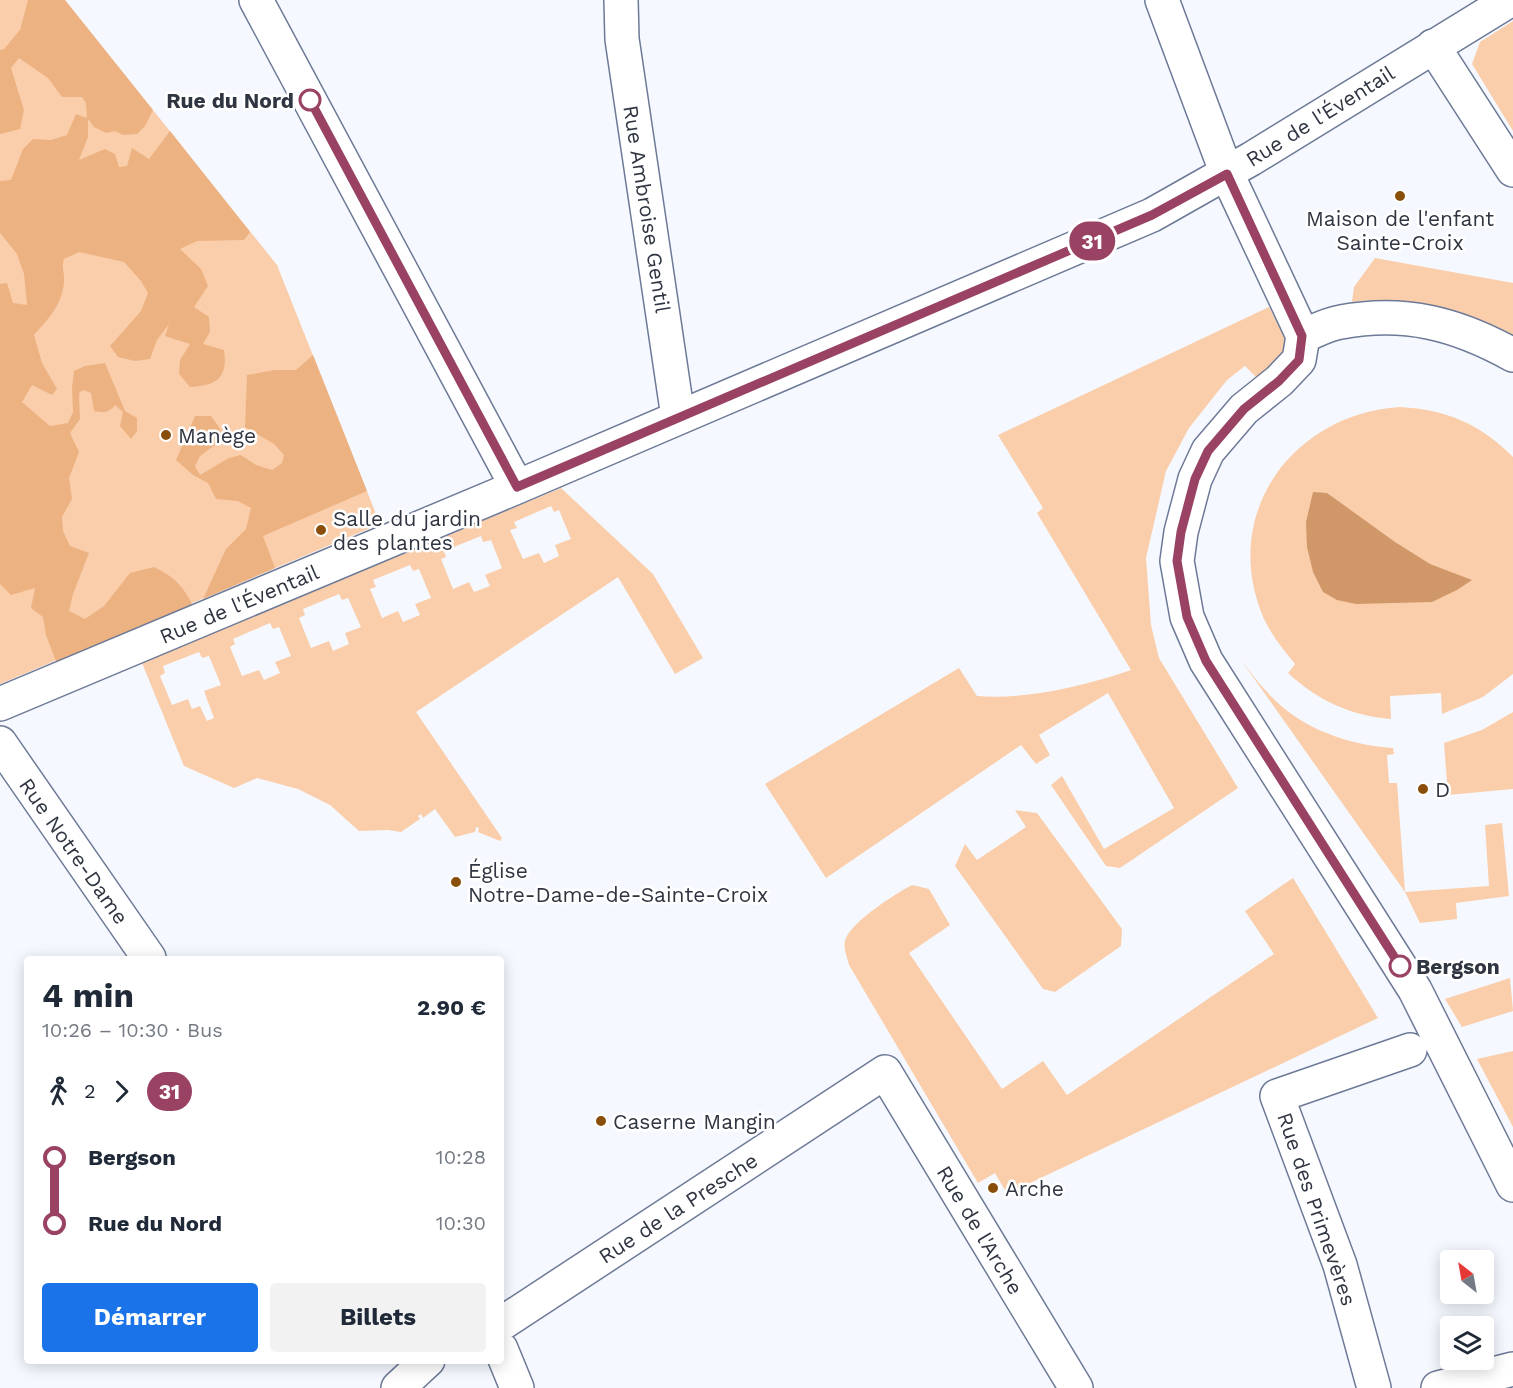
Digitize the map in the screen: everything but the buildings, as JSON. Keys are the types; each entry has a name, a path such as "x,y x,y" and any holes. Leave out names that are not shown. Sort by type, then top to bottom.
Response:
{"street":[{"path":"256,0 517,487"},
{"name":"Rue Ambroise Gentil","path":"621,0 622,39 678,417"},
{"path":"1162,0 1227,174 1302,336 1299,360 1279,381 1244,409 1208,451 1195,479 1181,532 1177,561 1187,617 1206,661 1415,990 1513,1185"},
{"name":"Rue de l'Éventail","path":"0,704 517,487 1152,215 1227,174 1510,0"},
{"path":"1433,46 1513,170"},
{"path":"1302,336 1339,322 1375,317 1425,320 1462,330 1513,355"},
{"name":"Rue Notre-Dame","path":"0,742 148,956"},
{"name":"Rue des Primevères","path":"1374,1388 1340,1265 1277,1096 1410,1050"},
{"name":"Rue de la Presche","path":"504,1321 885,1072"},
{"name":"Rue de l'Arche","path":"885,1072 1076,1388"},
{"path":"504,1356 517,1388"},
{"path":"398,1388 424,1364"},
{"path":"1438,1388 1513,1369"}],"shaded area":[{"path":"0,0 65,0 277,265 380,524 0,684"},
{"path":"28,0 65,0 153,110 145,126 137,134 123,135 115,131 106,133 94,127 88,119 88,137 79,160 105,149 115,154 119,167 127,166 132,148 149,159 170,131 250,232 244,240 197,241 180,249 201,269 208,286 194,307 209,317 210,332 203,344 224,350 225,360 222,374 219,379 207,385 190,387 179,374 180,360 190,344 165,336 169,324 157,340 150,359 135,361 118,357 110,346 141,311 148,293 141,281 124,262 79,252 64,259 61,298 54,311 34,335 42,363 57,389 52,395 32,385 22,402 50,426 68,423 73,412 74,371 85,366 105,363 125,411 137,418 137,431 131,439 120,426 123,412 115,405 106,412 94,411 91,393 83,390 79,393 80,419 70,433 79,452 69,478 72,499 62,517 63,531 70,546 89,553 69,611 85,619 104,606 130,573 154,567 178,583 194,608 75,661 56,661 46,635 43,617 31,608 35,588 11,595 0,584 0,284 7,283 13,303 27,305 24,274 17,254 0,233 0,181 11,180 23,149 33,139 51,140 67,135 76,114 87,118 86,103 82,97 62,97 48,78 19,58 11,68 24,110 20,129 0,134 0,50 4,49 20,30"},
{"path":"1513,21 1513,131 1472,64 1480,42"},
{"path":"1375,258 1513,283 1513,335 1475,318 1435,306 1394,301 1352,302 1354,287"},
{"path":"1269,307 1285,338 1283,357 1258,379 1245,366 1227,380 1189,428 1166,471 1146,558 1151,625 1159,658 1238,788 1120,868 1106,866 1051,785 1062,776 1104,849 1174,808 1108,693 1039,735 1050,755 1036,764 1021,745 826,878 765,784 959,668 977,696 996,697 1055,690 1131,670 1037,513 1043,508 998,435"},
{"path":"313,355 367,491 263,536 275,568 203,599 226,549 246,529 251,508 238,501 216,499 208,483 193,475 176,460 195,416 211,416 219,427 223,439 200,456 195,466 200,475 229,458 241,455 256,465 272,470 282,463 284,455 274,444 245,427 247,375 275,370 296,370"},
{"path":"1400,407 1433,411 1461,420 1488,435 1513,457 1513,674 1483,697 1442,714 1441,693 1390,696 1391,719 1362,714 1335,705 1299,683 1288,673 1295,664 1274,637 1264,619 1252,581 1251,543 1259,509 1274,477 1297,450 1326,429 1361,414"},
{"path":"561,488 653,574 703,658 675,674 618,577 416,712 502,838 500,841 478,832 479,828 476,827 475,832 455,837 435,809 423,818 421,814 418,816 420,819 401,832 359,831 330,805 298,789 257,778 234,788 184,766 142,663","holes":["551,506 554,512 559,510 571,539 555,545 559,556 544,563 539,553 523,559 510,530 517,528 514,522","481,536 483,542 491,540 502,568 485,575 490,586 474,592 469,582 453,589 441,559 446,557 444,551","410,565 413,571 419,569 431,598 415,604 420,615 403,622 398,611 382,618 370,589 376,587 373,580","339,594 342,600 348,598 361,627 345,633 349,644 333,651 329,641 311,648 299,618 305,615 303,609","270,623 273,629 279,627 291,656 275,662 280,673 264,680 259,670 242,676 230,647 235,644 233,639","199,652 202,658 209,656 221,685 204,691 214,718 207,721 200,706 192,709 188,699 172,705 160,676 165,673 163,666"]},
{"path":"1313,492 1327,493 1430,564 1472,580 1432,602 1356,604 1337,600 1323,592 1313,572 1307,547 1306,522"},
{"path":"1241,660 1280,705 1309,725 1342,739 1393,748 1394,754 1387,755 1389,783 1397,783 1405,892"},
{"path":"1513,712 1513,789 1448,795 1444,743 1482,730"},
{"path":"1015,810 1037,813 1122,929 1121,946 1055,992 1043,989 955,866 965,844 977,860 1026,827"},
{"path":"1502,823 1509,896 1456,903 1457,919 1420,923 1405,892 1489,886 1485,825"},
{"path":"1293,878 1378,1018 1007,1194 995,1173 978,1183 849,965 845,948 845,941 850,931 886,901 912,885 929,889 950,925 909,953 1002,1089 1043,1061 1067,1095 1274,954 1245,911"},
{"path":"1510,978 1513,1011 1462,1027 1445,999"},
{"path":"1513,1051 1513,1127 1477,1059"}],"bus line":[{"name":"31","path":"310,100 517,487 1152,215 1227,174 1302,336 1299,360 1279,381 1244,409 1208,451 1195,479 1181,532 1177,561 1187,617 1206,661 1400,966"}],"place":[{"name":"Rue du Nord","path":"310,100"},
{"name":"Maison de l'enfant Sainte-Croix","path":"1400,196"},
{"name":"Manège","path":"166,435"},
{"name":"Salle du jardin des plantes","path":"321,530"},
{"name":"D","path":"1423,789"},
{"name":"Église Notre-Dame-de-Sainte-Croix","path":"456,882"},
{"name":"Bergson","path":"1400,966"},
{"name":"Caserne Mangin","path":"601,1121"},
{"name":"Arche","path":"993,1188"}]}
